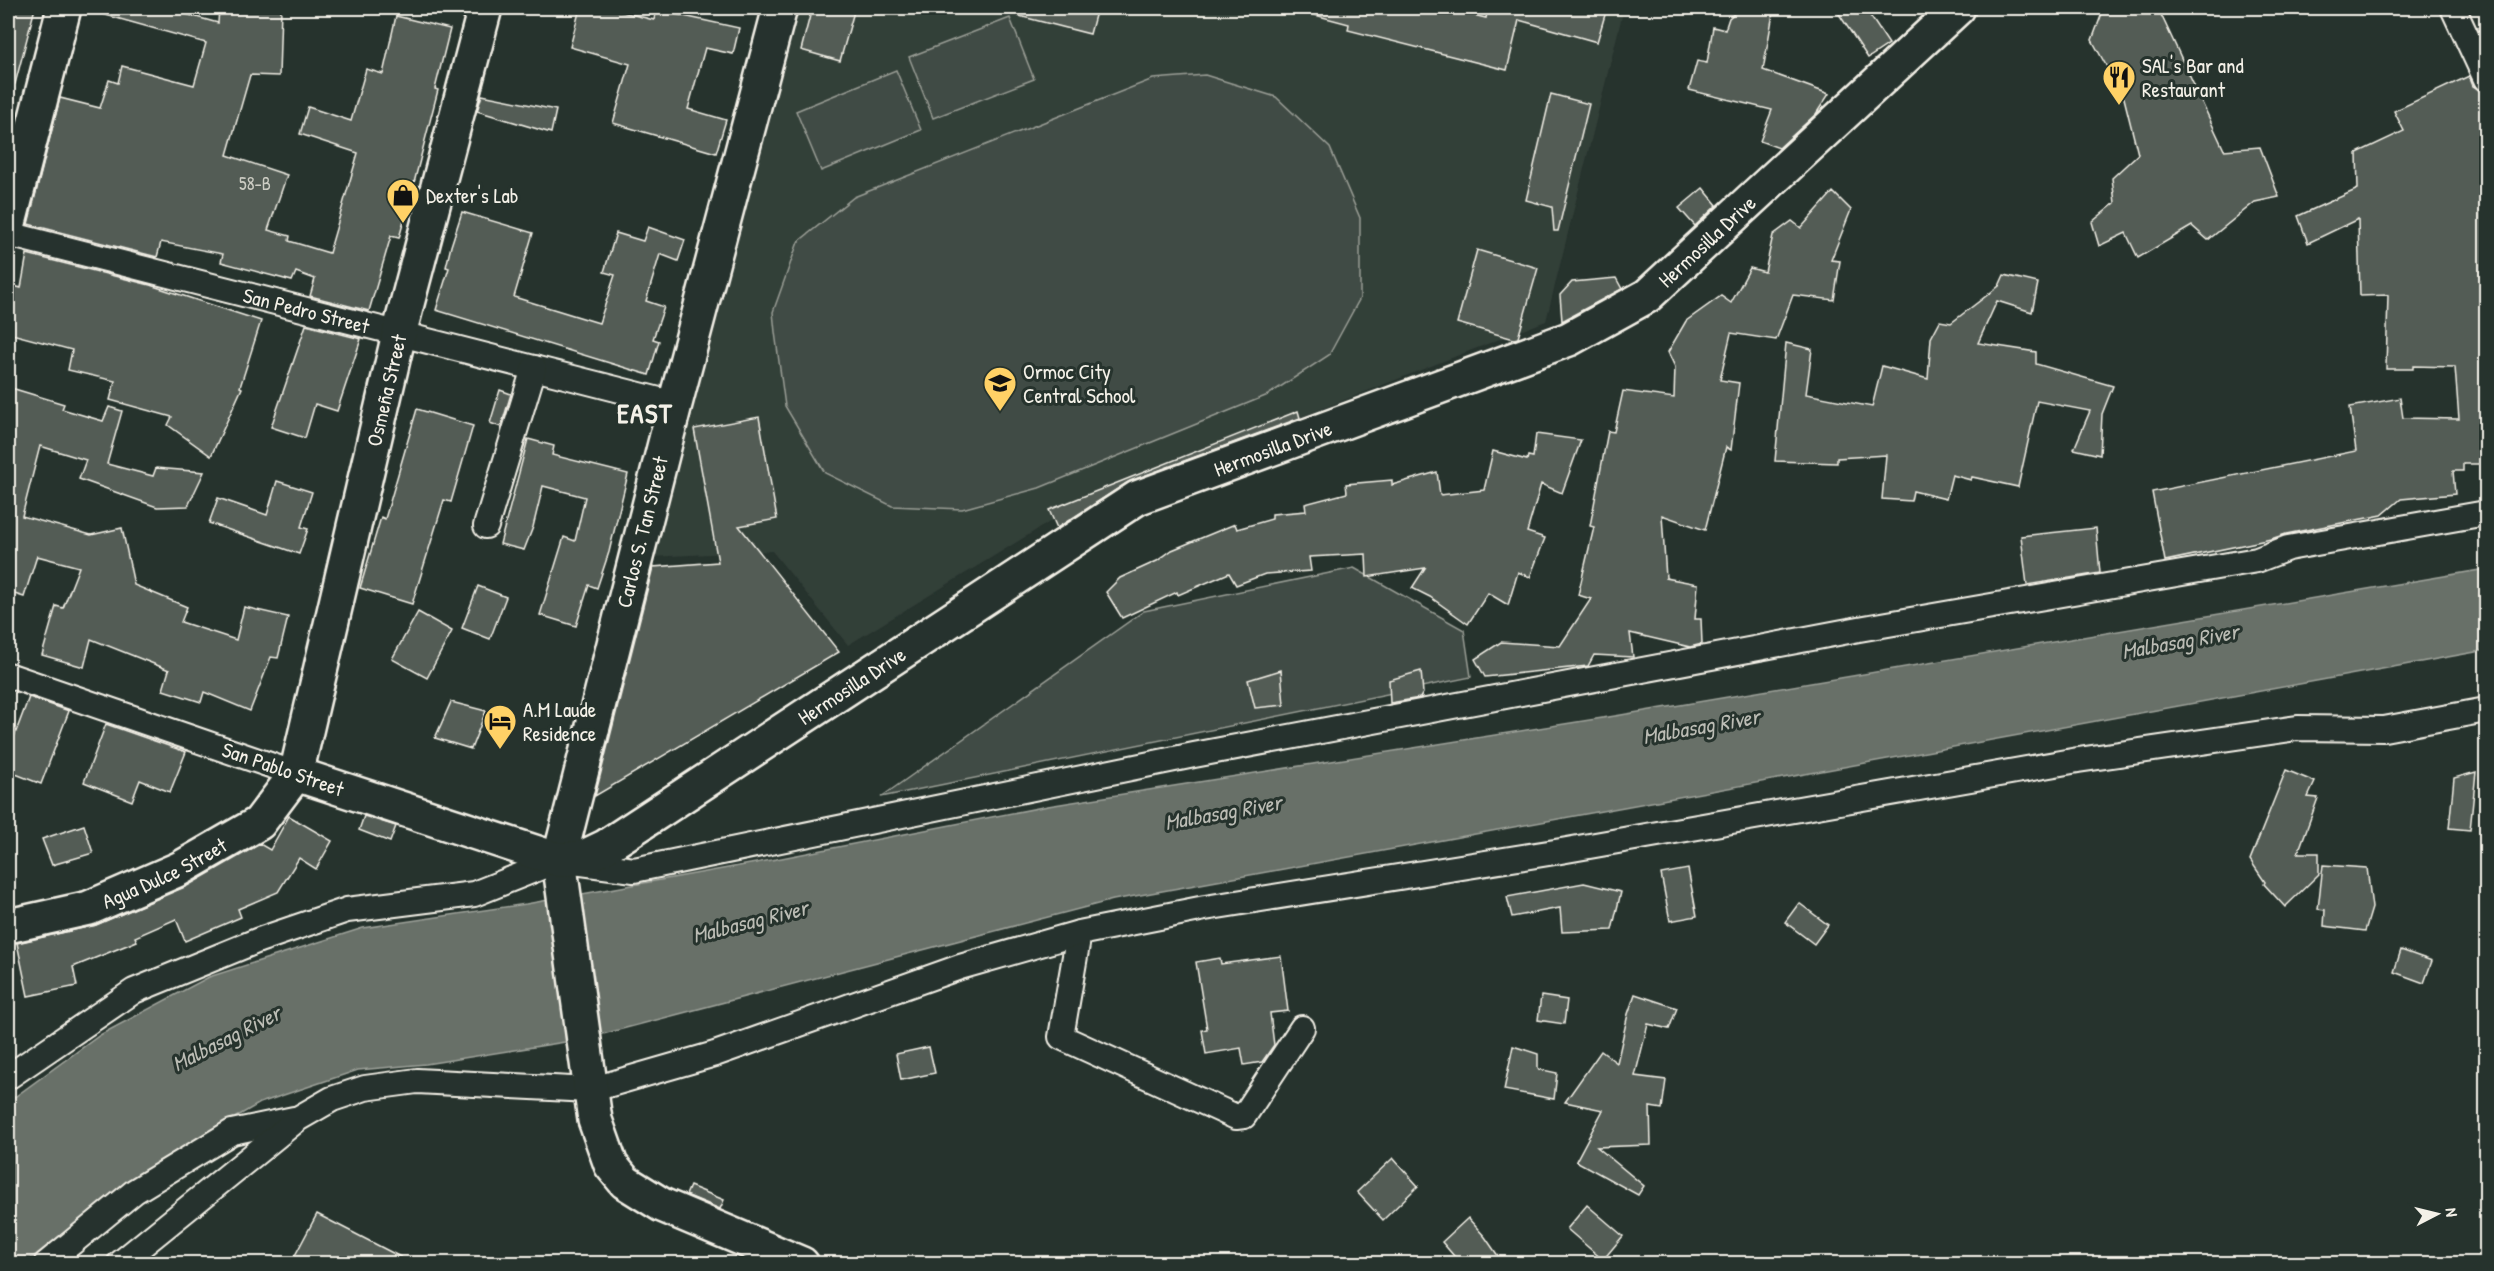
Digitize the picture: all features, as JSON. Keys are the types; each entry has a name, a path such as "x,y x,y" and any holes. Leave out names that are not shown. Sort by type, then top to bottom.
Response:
{"main road":[{"path":"8,227 64,8"},
{"name":"Osmeña Street","path":"296,774 399,334 485,8"},
{"name":"Carlos S. Tan Street","path":"780,8 675,404 559,860 595,1120 602,1144 612,1164 625,1182 662,1205 802,1263"},
{"name":"Hermosilla Drive","path":"559,860 584,857 605,847 1137,498 1569,339 1647,296 1958,8"},
{"name":"San Pablo Street","path":"296,774 559,860"},
{"name":"Agua Dulce Street","path":"8,926 88,908 179,869 259,823 296,774"}],"street":[{"path":"2453,8 2487,79"},
{"name":"San Pedro Street","path":"8,234 675,404"},
{"path":"486,526 534,368"},
{"path":"8,1077 134,992 259,940 347,910 474,894 559,860 634,870 1194,755 1859,629 2257,560 2288,548 2487,513"},
{"name":"San Pablo Street","path":"8,675 296,774"},
{"path":"119,1263 299,1118 332,1099 365,1088 417,1081 588,1076 715,1054 960,967 1079,933 1205,908 1562,851 2078,760 2297,728 2384,729 2487,710"},
{"path":"1079,933 1061,1037 1236,1117 1244,1116 1302,1028"},
{"path":"46,1263 135,1191 232,1132 299,1118"}],"shaded area":[{"name":"Ormoc City Central School","path":"794,8 1624,8 1546,321 1079,504 848,645 772,551 650,557"},
{"path":"1010,18 1034,79 933,118 909,57"},
{"path":"896,70 921,130 821,171 796,111"},
{"path":"1205,75 1276,97 1330,148 1360,218 1360,298 1329,355 1268,395 1039,488 962,509 892,506 825,473 785,406 775,332 773,312 798,242 854,197 1153,79"},
{"path":"1354,568 1464,630 1471,677 881,797 1144,611"}],"water":[{"name":"Malbasag River","path":"2486,569 2486,650 1113,900 584,1039 426,1064 358,1070 260,1103 143,1171 25,1263 8,1263 8,1102 100,1035 209,977 363,928 526,904 756,863 1048,806 1615,716"}],"building":[{"path":"8,8 35,8 15,84 8,83"},
{"path":"103,8 164,8 218,23 219,8 281,8 279,76 250,75 227,155 287,175 268,230 290,236 289,241 329,253 358,153 300,134 308,107 351,121 366,69 383,74 396,16 450,29 435,89 438,90 399,238 391,236 369,311 310,296 315,279 296,272 292,281 221,262 223,254 161,242 157,257 28,224 60,98 100,108 109,80 118,83 122,66 194,85 206,43 102,14"},
{"path":"580,8 607,8 654,20 656,10 739,28 733,54 705,48 688,109 726,120 716,153 613,123 630,64 570,47"},
{"path":"812,8 855,8 840,61 801,50"},
{"path":"1016,8 1097,8 1090,34 1015,15"},
{"path":"1312,8 1444,8 1486,18 1488,8 1607,8 1597,42 1519,20 1507,70 1348,30 1349,24 1311,14"},
{"path":"1741,8 1774,8 1763,70 1829,94 1816,114 1779,148 1760,141 1772,110 1689,90 1697,61 1707,63 1713,27 1725,30 1729,18"},
{"path":"1835,8 1865,8 1889,44 1868,58"},
{"path":"2104,8 2158,8 2224,150 2260,147 2279,197 2255,202 2208,240 2192,226 2138,258 2126,233 2099,246 2092,222 2115,203 2112,178 2138,154 2124,98 2092,40"},
{"path":"2469,76 2473,86 2485,93 2487,98 2487,464 2463,464 2463,471 2453,471 2455,494 2401,499 2382,515 2165,561 2152,492 2356,451 2350,407 2400,398 2403,418 2459,419 2455,367 2413,366 2413,369 2386,369 2388,295 2360,296 2358,219 2308,243 2298,216 2358,189 2357,153 2404,131 2394,111"},
{"path":"1551,94 1589,104 1558,231 1554,231 1552,207 1526,200"},
{"path":"482,95 556,110 551,133 477,111"},
{"path":"1703,188 1717,205 1695,226 1679,208"},
{"path":"1833,192 1851,210 1831,260 1840,261 1834,300 1793,295 1776,340 1731,333 1720,380 1739,383 1731,450 1726,447 1705,530 1662,515 1666,578 1698,584 1695,619 1701,619 1702,644 1690,647 1630,633 1633,657 1594,655 1588,666 1485,677 1475,659 1501,642 1560,646 1591,599 1578,595 1594,527 1590,526 1608,431 1614,432 1623,391 1674,398 1675,367 1668,352 1686,321 1721,296 1731,303 1750,268 1765,272 1773,235 1792,221 1801,228"},
{"path":"462,212 533,233 514,297 599,323 615,275 604,272 616,233 643,241 648,227 685,240 678,261 660,254 646,301 664,307 653,339 659,341 649,375 436,310 449,268 446,267 451,246"},
{"path":"1477,250 1538,268 1518,338 1514,339 1457,323"},
{"path":"27,254 150,285 261,321 240,387 242,388 211,456 168,425 172,417 110,400 115,381 68,370 72,350 8,333 8,314 14,286 21,288"},
{"path":"2004,275 2038,283 2032,312 1997,301 1978,343 2036,352 2036,364 2113,386 2102,414 2100,455 2074,449 2090,411 2037,401 2018,487 1952,475 1946,499 1913,491 1911,501 1882,499 1886,455 1837,458 1837,463 1775,461 1786,343 1812,349 1806,394 1872,407 1882,366 1928,379 1931,338 1940,321 1951,323 1999,286"},
{"path":"1616,278 1622,289 1562,321 1560,295 1572,282"},
{"path":"306,325 361,339 337,411 315,404 305,438 271,427"},
{"path":"8,387 64,404 62,409 103,421 109,407 122,411 107,464 153,476 156,468 204,472 188,506 157,507 79,479 86,460 40,446 22,516 91,535 122,528 134,585 187,607 181,622 236,640 244,607 288,617 278,658 271,657 250,711 204,692 201,702 163,690 169,670 91,639 84,667 42,655 56,606 63,608 79,567 37,556 24,597 8,592"},
{"path":"500,390 511,394 501,427 490,423"},
{"path":"417,409 473,426 451,502 444,500 412,604 360,588 381,517 385,519"},
{"path":"1298,411 1300,418 1130,481 1057,528 1049,510"},
{"path":"759,417 777,519 739,526 839,652 595,796 653,567 718,562 694,429"},
{"path":"1536,434 1581,440 1562,493 1541,484 1527,532 1545,538 1530,577 1518,572 1508,605 1488,593 1468,624 1430,597 1412,588 1425,568 1367,577 1366,554 1309,557 1311,571 1265,574 1236,585 1229,573 1178,595 1177,592 1122,618 1106,592 1120,578 1157,561 1172,550 1235,524 1237,529 1272,519 1272,514 1306,511 1305,504 1347,493 1346,484 1392,480 1392,485 1437,472 1440,495 1484,490 1493,451 1527,460 1528,456 1533,457"},
{"path":"528,439 554,446 552,455 628,474 609,552 597,588 589,585 576,626 540,615 564,537 575,541 585,497 543,486 533,527 524,550 500,544"},
{"path":"277,481 312,492 301,527 308,529 299,554 209,523 218,498 267,515"},
{"path":"2096,528 2100,573 2027,585 2021,536"},
{"path":"478,586 506,597 490,639 462,628"},
{"path":"418,612 452,631 427,678 392,659"},
{"path":"1281,670 1284,705 1255,708 1248,680"},
{"path":"1421,671 1423,693 1420,698 1390,703 1389,680"},
{"path":"29,697 69,711 41,784 8,771 8,753"},
{"path":"451,702 486,711 471,749 435,738"},
{"path":"106,724 186,752 170,792 140,780 132,801 84,782"},
{"path":"2286,770 2315,782 2308,797 2318,798 2298,853 2319,853 2319,874 2285,907 2264,884 2265,882 2250,860"},
{"path":"2476,772 2470,830 2449,828 2454,778"},
{"path":"289,816 332,841 316,869 299,858 278,892 238,909 241,917 185,941 176,919 135,937 137,941 73,967 77,986 28,996 17,943 96,925 187,886 260,844 270,850"},
{"path":"364,816 396,826 390,842 359,830"},
{"path":"84,825 93,853 52,865 42,839"},
{"path":"2323,865 2367,868 2372,908 2365,931 2324,926 2325,910 2318,909"},
{"path":"1688,869 1697,916 1670,921 1661,874"},
{"path":"1584,883 1621,892 1612,930 1562,932 1560,908 1512,917 1507,897"},
{"path":"1799,903 1828,925 1814,944 1785,922"},
{"path":"2401,950 2432,961 2424,983 2394,972"},
{"path":"1281,956 1288,1011 1270,1013 1274,1045 1262,1062 1244,1065 1241,1048 1206,1054 1202,1030 1207,1029 1196,962 1220,958 1221,964"},
{"path":"1635,994 1677,1008 1669,1029 1648,1024 1635,1076 1666,1080 1662,1109 1650,1107 1651,1145 1597,1147 1644,1186 1638,1195 1576,1161 1603,1110 1565,1102 1601,1051 1617,1063"},
{"path":"1541,996 1567,1000 1564,1024 1538,1020"},
{"path":"1513,1046 1538,1054 1538,1069 1557,1073 1554,1099 1504,1090"},
{"path":"929,1047 935,1073 901,1080 896,1054"},
{"path":"1393,1158 1418,1186 1383,1220 1357,1192"},
{"path":"690,1186 724,1200 720,1209 686,1195"},
{"path":"1587,1205 1623,1236 1603,1260 1567,1229"},
{"path":"317,1214 412,1263 291,1263"},
{"path":"1468,1218 1503,1263 1460,1263 1442,1242"}],"place":[{"name":"SAL's Bar and Restaurant","path":"2119,106"},
{"name":"Dexter's Lab","path":"403,224"},
{"name":"Ormoc City Central School","path":"1000,412"},
{"name":"A.M Laude Residence","path":"500,750"}],"district":[{"name":"EAST","path":"645,413"}]}
